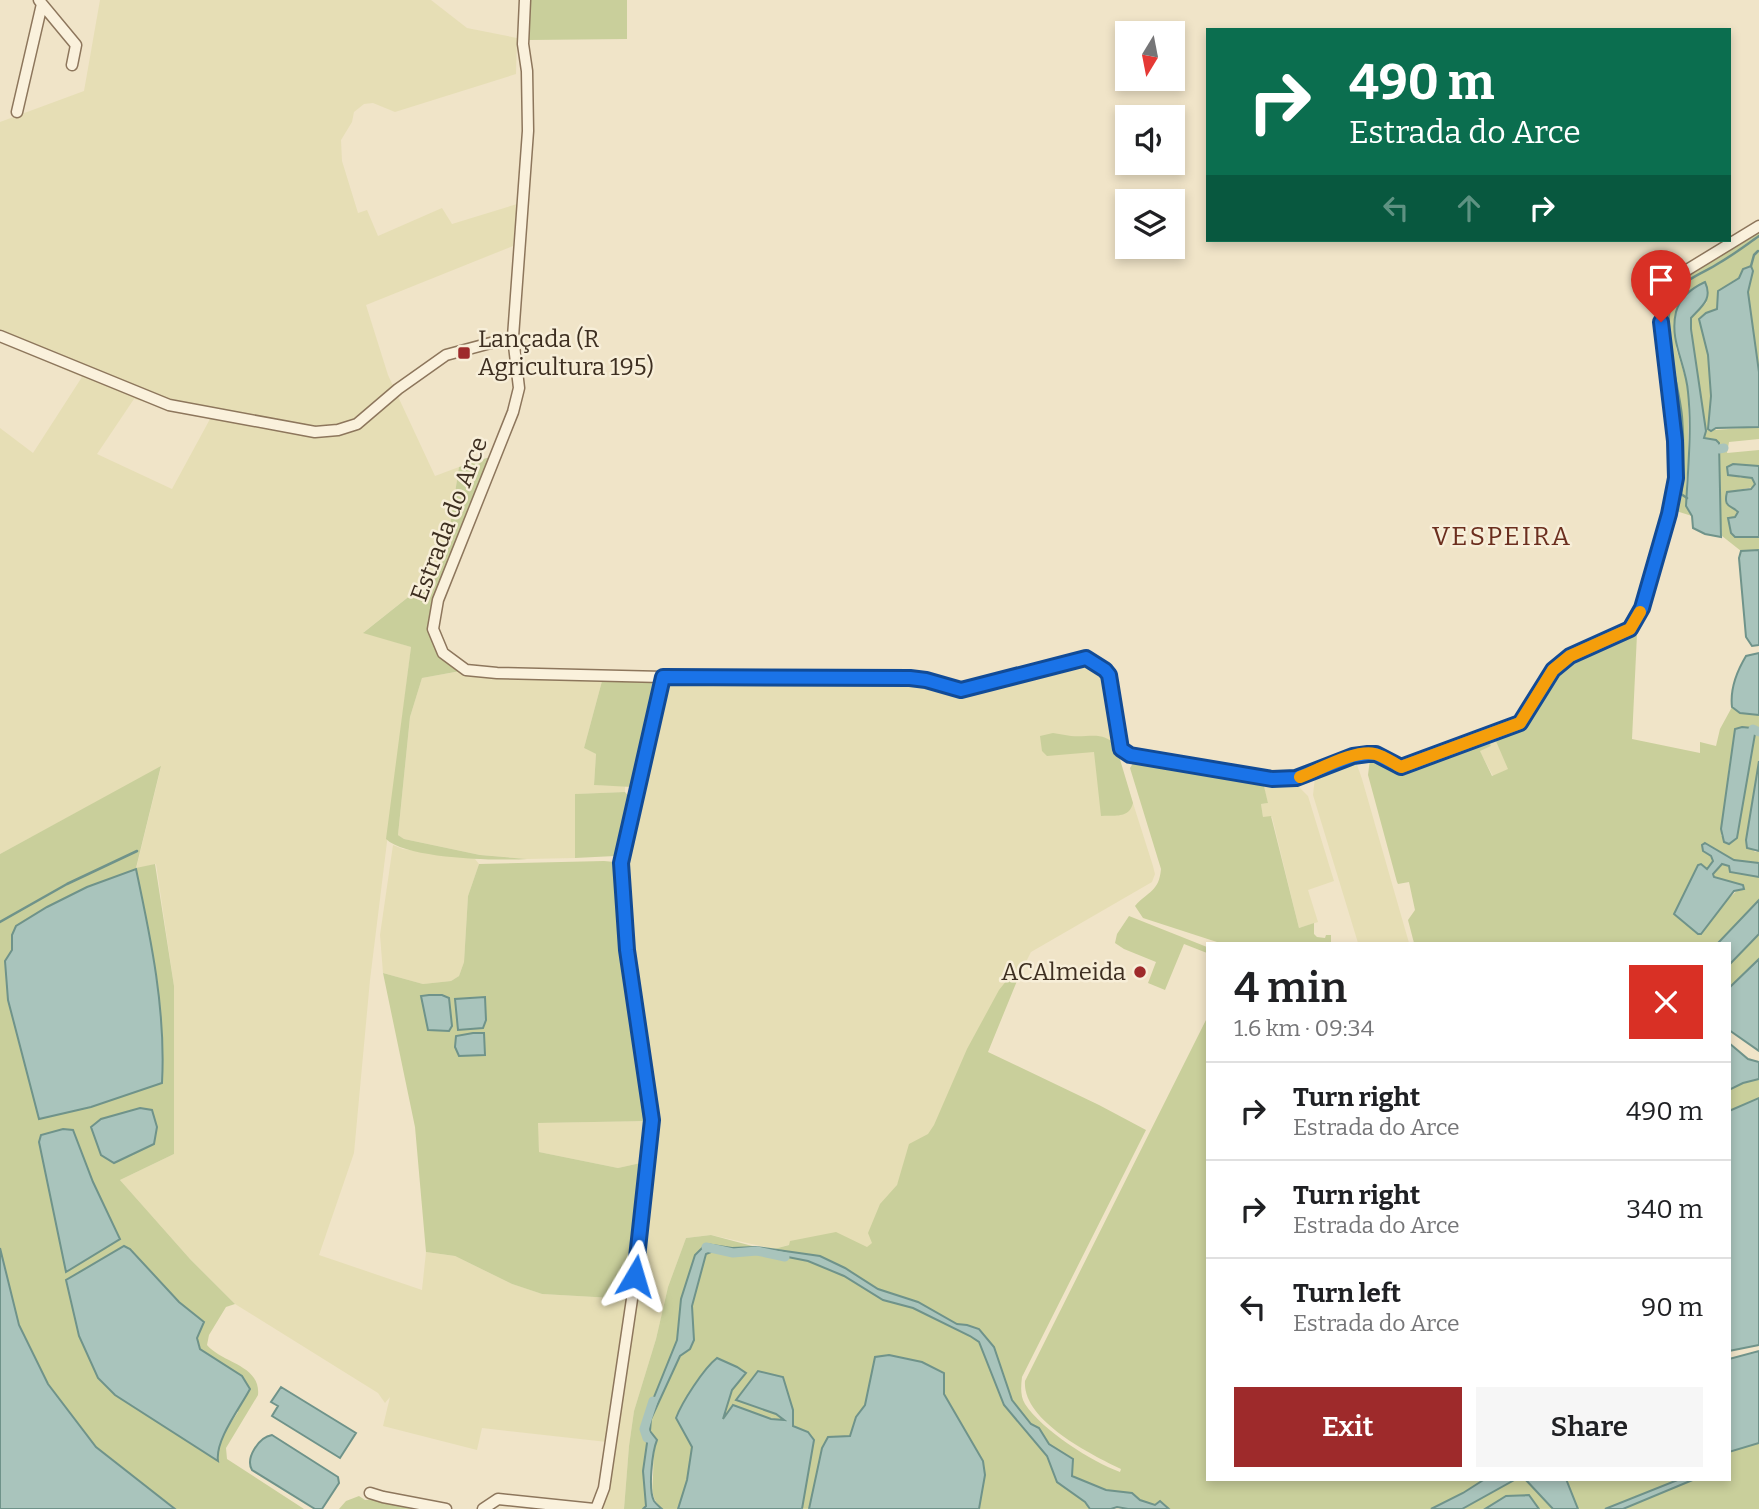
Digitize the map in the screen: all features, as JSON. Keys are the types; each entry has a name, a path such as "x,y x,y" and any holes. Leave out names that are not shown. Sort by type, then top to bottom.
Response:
{"street":[{"name":"Estrada do Arce","path":"524,0 523,44 527,71 528,131 513,337 519,388 513,412 438,600 433,629 443,653 466,670 663,677 910,678 961,690 1086,658 1109,675 1121,749 1130,755 1272,779 1296,778 1353,756 1368,754 1376,754 1401,767 1520,723 1553,670 1570,656 1630,629 1642,608 1669,514 1676,478 1675,441 1661,322 1663,301 1669,286 1682,273 1759,226"},
{"path":"40,2 76,45 72,65"},
{"path":"17,112 40,2"},
{"path":"0,336 169,405 315,432 338,430 357,424 398,389 446,355 513,337"},
{"path":"483,1509 498,1499 595,1509 604,1488 632,1299 652,1120 627,950 621,859 663,677"},
{"path":"370,1493 446,1509"}],"shaded area":[{"path":"100,0 431,0 467,28 517,38 516,74 395,112 373,103 364,104 354,112 352,122 341,140 342,161 358,213 367,210 378,236 442,208 452,224 517,204 513,246 366,305 388,375 435,476 459,467 448,539 431,579 364,632 411,647 370,980 354,1153 319,1255 422,1290 426,1252 455,1256 512,1284 542,1294 630,1299 607,1442 482,1428 477,1450 383,1426 390,1397 385,1403 378,1393 235,1304 190,1259 120,1180 174,1154 174,986 156,864 136,869 161,767 0,854 0,428 33,453 82,377 0,342 0,122 84,91","holes":["134,399 210,419 172,489 97,454"]},
{"path":"1077,666 1098,670 1106,680 1118,756 1153,866 1155,874 1152,882 1031,952 1019,976 1011,975 931,1137 905,1168 873,1236 881,1245 866,1253 809,1239 774,1249 711,1235 686,1238 668,1287 656,1339 634,1411 624,1509 600,1509 651,1162 625,862 665,684 669,681 907,682 965,694"},
{"path":"461,671 472,675 602,681 584,748 596,754 594,785 625,786 625,792 576,794 575,858 527,859 480,855 404,839 398,835 410,717 422,678"},
{"path":"1495,739 1509,769 1493,776 1479,750 1491,746 1489,742"},
{"path":"1356,762 1409,942 1358,942 1313,795 1315,777"},
{"path":"1295,783 1308,796 1334,881 1308,890 1318,922 1299,928 1272,817 1263,817 1261,804 1268,803 1263,784"},
{"path":"393,845 403,849 475,859 479,864 468,896 464,962 459,976 451,981 423,984 383,973 380,935"},
{"path":"649,1121 645,1162 618,1168 539,1152 537,1123"}],"green space":[{"path":"530,0 627,0 627,39 529,40"},
{"path":"1759,231 1759,372 1748,292 1753,271 1733,280 1723,289 1718,309 1706,313 1703,325 1712,381 1709,426 1714,430 1759,427 1759,439 1729,442 1727,453 1759,450 1759,466 1733,464 1740,478 1755,480 1754,487 1727,492 1726,502 1738,512 1735,517 1728,518 1733,535 1759,537 1759,550 1741,551 1722,536 1718,483 1719,443 1704,438 1706,431 1691,318 1707,302 1675,314 1676,348 1688,387 1686,506 1692,516 1673,510 1678,479 1664,323 1669,294 1680,279"},
{"path":"496,455 433,629 443,653 466,670 422,678 410,717 398,835 404,839 480,855 527,859 495,860 432,855 397,846 386,839 411,647 363,633 431,579 448,539 459,467"},
{"path":"1637,634 1632,739 1700,753 1700,742 1716,746 1720,729 1732,707 1740,713 1759,715 1759,759 1746,840 1755,852 1759,851 1759,863 1734,860 1705,843 1703,851 1713,861 1707,869 1698,865 1675,914 1701,934 1723,904 1743,885 1714,877 1713,874 1722,864 1729,866 1731,872 1759,877 1759,900 1719,942 1414,942 1408,920 1415,910 1409,882 1397,882 1368,775 1370,759 1406,773 1489,742 1491,746 1480,751 1492,776 1508,769 1495,739 1521,728 1533,717 1553,678 1582,656","holes":["1755,734 1737,838 1721,836 1730,759"]},
{"path":"651,680 656,691 632,787 594,785 596,754 584,748 602,681"},
{"path":"1053,733 1101,736 1116,746 1133,803 1128,812 1101,816 1094,752 1047,756 1042,751 1040,736"},
{"path":"1135,760 1263,782 1268,803 1261,804 1263,817 1271,816 1299,928 1314,923 1314,934 1325,938 1326,935 1331,935 1331,942 1217,942 1143,918 1135,906 1155,887 1161,869 1130,768"},
{"path":"161,766 136,868 155,864 174,986 174,1154 120,1180 190,1259 235,1304 226,1307 209,1335 207,1345 247,1371 257,1385 258,1395 226,1448 227,1459 304,1509 0,1509 0,854","holes":["136,870 152,949 159,1002 162,1083 5,961 12,950","124,1246 130,1249 179,1302 204,1322 197,1338 200,1349 238,1412 221,1441 218,1460 115,1395 79,1336 66,1280"]},
{"path":"625,792 629,797 618,853 615,856 575,858 575,794"},
{"path":"615,862 621,874 649,1121 538,1123 539,1152 618,1168 645,1162 630,1299 542,1294 512,1284 455,1256 426,1252 415,1127 383,973 423,984 451,981 459,976 464,962 468,896 479,864"},
{"path":"1129,916 1206,947 1206,953 1184,944 1165,990 1148,983 1156,962 1115,943 1117,934"},
{"path":"1759,934 1759,959 1731,986 1731,963"},
{"path":"1011,975 1019,976 988,1052 1146,1130 1022,1377 1022,1398 1033,1414 1068,1444 1120,1472 1121,1469 1076,1445 1046,1422 1034,1409 1027,1395 1025,1381 1206,1020 1206,1481 1482,1481 1431,1509 1169,1509 1160,1501 1155,1505 1140,1500 1132,1493 1106,1490 1072,1476 1073,1459 1049,1444 1039,1428 1031,1424 1021,1412 1012,1400 994,1347 967,1325 957,1324 918,1302 878,1289 820,1256 774,1249 789,1245 790,1241 836,1232 867,1247 872,1243 868,1233 880,1204 897,1185 909,1144 928,1134 934,1125 967,1049 999,990"},
{"path":"1759,1079 1759,1098 1731,1110 1731,1089"},
{"path":"711,1235 756,1247 732,1248 706,1244 678,1324 677,1340 644,1429 647,1443 643,1471 646,1506 643,1509 624,1509 634,1411 656,1339 668,1287 686,1238"},
{"path":"716,1250 733,1253 757,1251 808,1261 844,1276 883,1300 913,1308 979,1341 1004,1405 1047,1456 1057,1482 1085,1502 1090,1509 662,1509 654,1498 653,1490 657,1440 650,1431 651,1419 680,1356 689,1349 694,1340 692,1306 706,1254"},
{"path":"1759,1443 1759,1509 1578,1509 1567,1481 1731,1481 1731,1451"},
{"path":"1512,1481 1528,1481 1553,1509 1539,1509 1528,1495 1506,1496 1485,1509 1462,1509"},
{"path":"359,1496 365,1500 378,1499 420,1509 339,1509 346,1501"}],"water":[{"path":"1751,266 1753,271 1748,292 1759,372 1759,427 1716,428 1711,431 1708,429 1711,396 1708,355 1699,319 1717,309 1718,291 1739,278 1743,269"},
{"path":"1705,282 1707,298 1691,318 1691,329 1706,431 1704,438 1719,443 1721,537 1693,528 1692,516 1686,506 1689,406 1687,382 1676,343 1674,323 1680,302 1691,290"},
{"path":"1733,464 1759,466 1759,537 1735,537 1731,533 1728,518 1735,517 1738,512 1727,504 1727,492 1751,489 1755,484 1752,478 1728,475 1727,467"},
{"path":"1759,550 1759,645 1752,646 1746,637 1739,558 1741,551"},
{"path":"1759,653 1759,715 1740,713 1732,707 1735,681 1746,656"},
{"path":"1752,728 1755,734 1737,838 1729,844 1724,842 1721,829 1735,729"},
{"path":"1759,761 1759,851 1747,848 1746,840"},
{"path":"1705,843 1734,860 1759,863 1759,877 1730,872 1729,866 1722,864 1713,874 1714,877 1743,885 1744,889 1734,891 1701,934 1698,934 1674,914 1698,865 1701,864 1707,869 1713,861 1711,856 1703,851 1702,845"},
{"path":"136,869 152,948 159,1002 162,1083 91,1107 39,1119 8,1000 5,961 12,950 12,935 16,926 47,907 87,887"},
{"path":"1759,900 1759,934 1731,963 1731,942 1719,942"},
{"path":"1759,959 1759,1051 1731,1031 1731,986"},
{"path":"421,996 449,998 452,1026 449,1031 428,1030"},
{"path":"485,997 486,1020 483,1028 458,1030 455,999"},
{"path":"484,1033 485,1055 459,1056 455,1047 456,1036"},
{"path":"1731,1045 1748,1059 1759,1062 1759,1079 1731,1089"},
{"path":"1759,1098 1759,1345 1731,1351 1731,1110"},
{"path":"140,1108 152,1110 157,1127 154,1144 114,1163 101,1155 91,1127 101,1119"},
{"path":"63,1129 73,1130 93,1182 120,1239 66,1272 39,1142 41,1135"},
{"path":"706,1244 732,1248 756,1247 820,1256 878,1289 918,1302 957,1324 979,1329 994,1347 1012,1400 1031,1424 1039,1428 1049,1444 1073,1459 1072,1476 1106,1490 1132,1493 1140,1500 1155,1505 1160,1501 1169,1509 1090,1509 1085,1502 1057,1482 1047,1456 1004,1405 979,1342 970,1336 913,1308 883,1300 844,1276 808,1261 757,1251 733,1253 716,1250 706,1254 692,1306 694,1340 690,1349 680,1356 651,1419 650,1431 657,1440 652,1462 651,1489 654,1501 662,1509 643,1509 646,1506 643,1471 647,1443 644,1429 677,1340 681,1299 695,1255"},
{"path":"124,1246 130,1249 179,1302 204,1322 197,1338 200,1349 242,1376 250,1389 224,1434 218,1461 115,1395 98,1378 79,1336 66,1280"},
{"path":"0,1248 19,1325 48,1384 96,1447 175,1509 0,1509"},
{"path":"1759,1351 1759,1443 1731,1451 1731,1358"},
{"path":"889,1355 922,1362 944,1373 944,1394 983,1461 985,1475 979,1509 809,1509 822,1448 828,1437 850,1436 856,1417 865,1405 875,1357"},
{"path":"717,1358 746,1373 732,1390 723,1419 733,1405 771,1419 784,1420 776,1414 736,1400 758,1371 783,1377 793,1410 793,1426 808,1432 814,1440 802,1509 678,1509 687,1480 692,1447 676,1418 694,1386"},
{"path":"281,1387 356,1433 340,1458 272,1416 278,1406 271,1402"},
{"path":"272,1435 338,1477 339,1483 322,1509 315,1509 252,1470 250,1460 254,1449 262,1440"},
{"path":"1482,1481 1512,1481 1462,1509 1431,1509"},
{"path":"1527,1481 1567,1481 1578,1509 1553,1509"},
{"path":"1675,1481 1690,1481 1623,1509 1605,1509"},
{"path":"1529,1495 1539,1509 1485,1509 1506,1496"}],"waterway":[{"path":"1687,498 1681,494 1683,428 1669,338 1670,306 1685,283 1759,236"},
{"path":"1751,266 1758,251"},
{"path":"1719,449 1724,448"},
{"path":"1753,729 1759,732"},
{"path":"0,922 67,884 137,851"},
{"path":"706,1247 733,1253 757,1251 785,1257"},
{"path":"647,1438 644,1429 653,1401"}],"slow traffic":[{"path":"1300,777 1353,756 1368,754 1376,754 1401,767 1520,723 1553,670 1570,656 1630,629 1640,612"}],"place":[{"name":"Lançada (R Agricultura 195)","path":"464,353"},
{"name":"ACAlmeida","path":"1140,972"}],"district":[{"name":"VESPEIRA","path":"1502,536"}],"route":[{"path":"635,1276 652,1120 627,950 621,856 663,677 910,678 961,690 1086,658 1109,675 1121,749 1130,755 1272,779 1296,778 1353,756 1368,754 1376,754 1401,767 1520,723 1553,670 1570,656 1630,629 1642,608 1669,514 1676,478 1675,441 1661,322"}]}
